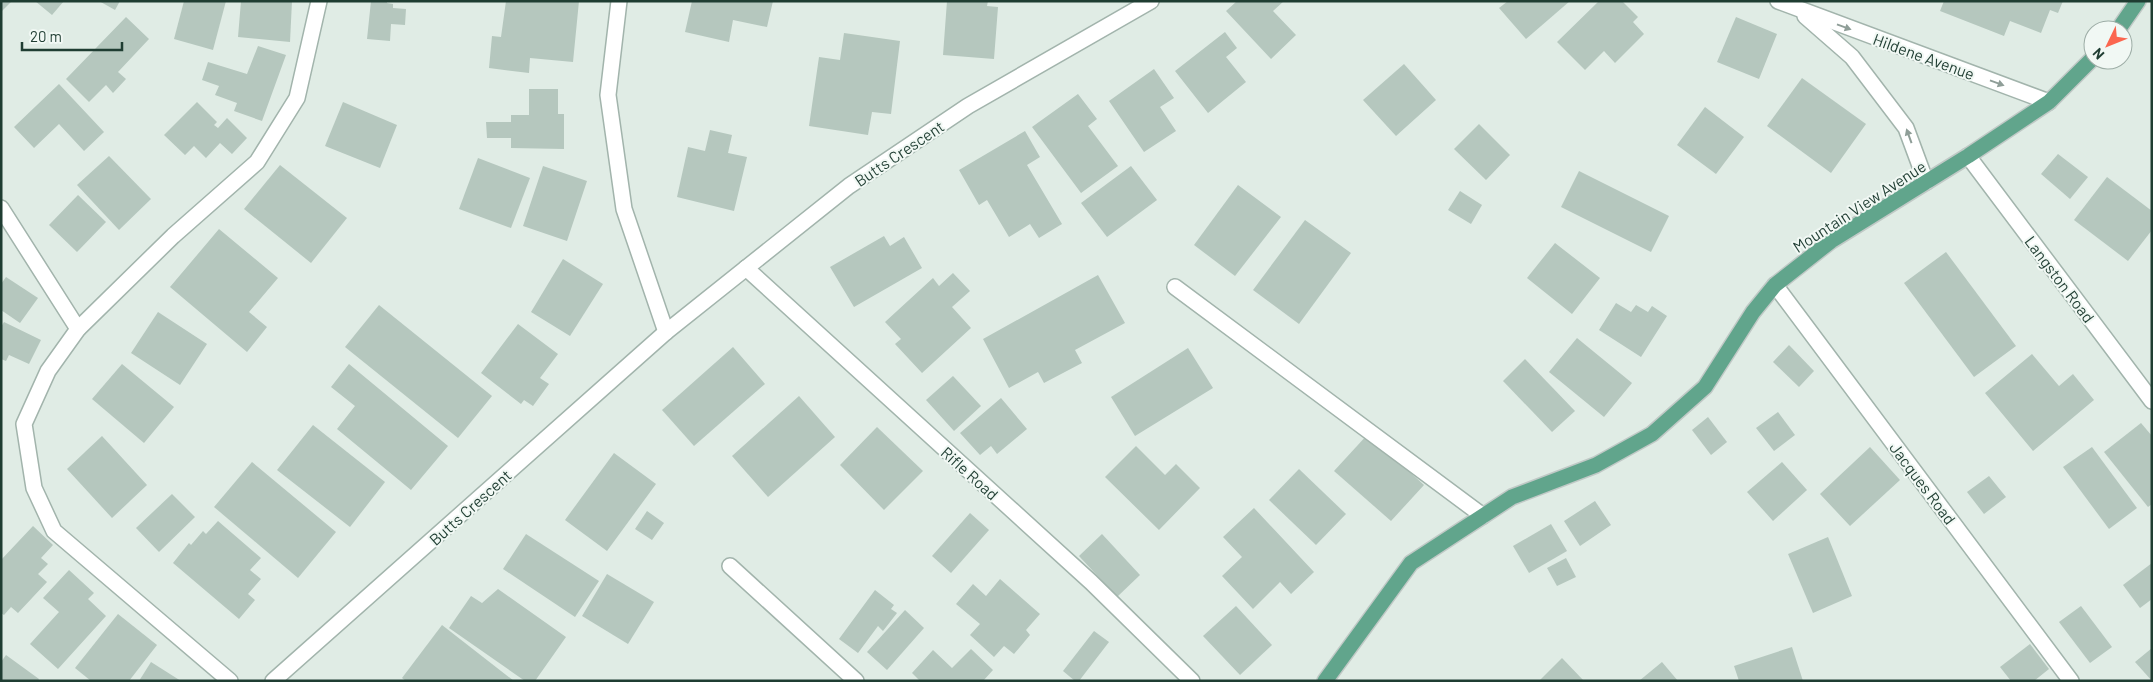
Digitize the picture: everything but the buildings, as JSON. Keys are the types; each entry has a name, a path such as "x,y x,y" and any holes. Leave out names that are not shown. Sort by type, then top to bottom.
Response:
{"main road":[{"path":"2125,20 2138,1"},
{"name":"Mountain View Avenue","path":"1325,681 1411,563 1512,497 1596,465 1652,434 1705,387 1753,312 1775,284 1831,241 1968,156 2049,102 2083,68"}],"street":[{"path":"230,681 54,530 34,488 24,424 48,371 78,329 173,236 257,162 297,98 319,1"},
{"path":"619,1 608,95 623,200 666,332"},
{"name":"Butts Crescent","path":"273,681 666,332 849,186 968,106 1151,1"},
{"name":"Hildene Avenue","path":"1778,1 2049,102"},
{"name":"Hildene Avenue","path":"1799,10 1852,57 1906,128 1926,182"},
{"name":"Langston Road","path":"1968,156 2152,402"},
{"path":"1,208 78,329"},
{"name":"Rifle Road","path":"746,268 1091,582 1192,681"},
{"name":"Jacques Road","path":"1775,284 2071,681"},
{"path":"1175,288 1483,516"},
{"path":"730,566 856,681"}]}
